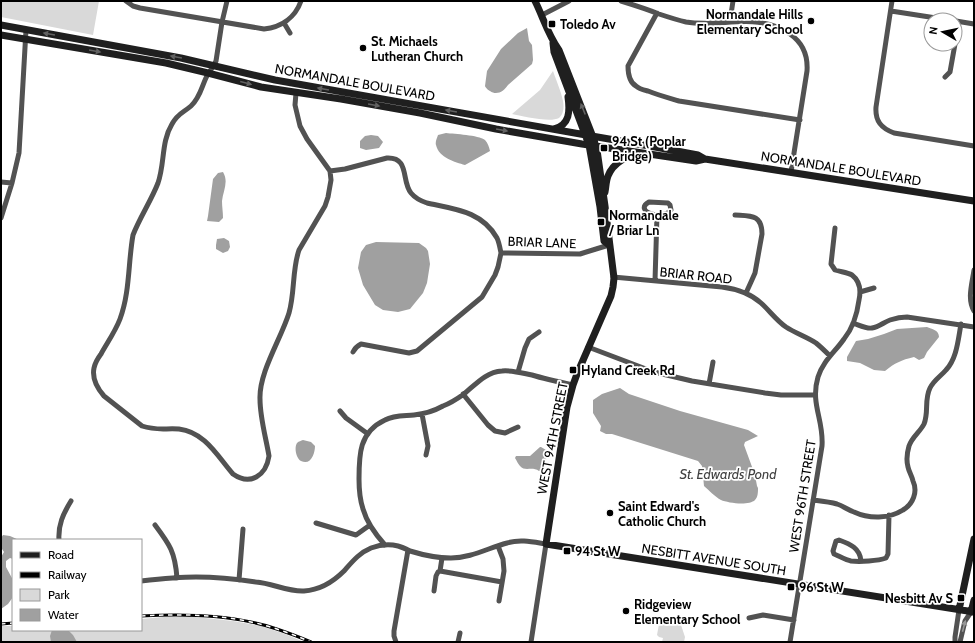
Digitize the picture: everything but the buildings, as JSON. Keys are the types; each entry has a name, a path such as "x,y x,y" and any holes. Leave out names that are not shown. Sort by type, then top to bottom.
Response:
{"main road":[{"path":"535,1 553,42 559,50 590,136"},
{"name":"NORMANDALE BOULEVARD","path":"1,25 181,58 275,80 698,155 704,159"},
{"name":"NORMANDALE BOULEVARD","path":"1,35 166,63 261,87 420,113 496,129 696,161 704,159 974,201"},
{"path":"553,42 554,52 566,85 590,136"},
{"path":"552,129 564,124 569,112 566,85"},
{"name":"WEST 94TH STREET","path":"546,544 567,407 573,385 611,296 613,287 614,277 609,245 604,241 601,198 590,136"},
{"path":"601,198 611,171 615,166 635,154 650,154"},
{"path":"959,610 974,539"},
{"name":"NESBITT AVENUE SOUTH","path":"546,544 973,612"},
{"path":"973,612 974,600"}],"street":[{"path":"126,1 133,6 140,8 264,29 272,28 284,23 297,10 301,1"},
{"path":"227,1 216,61 208,73 196,100 177,117 167,134 164,143 162,167 158,183 133,235 124,309 114,332 94,367 94,375 95,383 104,396 142,426 158,430 180,429 198,436 206,442 233,474 238,478 245,480 261,474 266,469 268,463 269,456 261,414 261,386 289,313 295,264 299,250 325,206 331,180 330,171 307,139 300,126 295,105 296,93"},
{"path":"542,15 569,1"},
{"path":"622,1 676,20 696,23 755,21 785,30 794,36 803,48 808,64 791,172"},
{"path":"730,22 733,1"},
{"path":"892,1 876,113 877,119 884,128 894,133 974,146"},
{"path":"891,11 923,16"},
{"path":"657,13 628,66 629,77 636,86 679,101 800,120"},
{"path":"963,22 974,24"},
{"path":"284,23 290,33"},
{"path":"1,218 20,153 26,30"},
{"path":"945,77 950,72 953,52"},
{"name":"BRIAR LANE","path":"330,171 345,169 388,158 396,159 402,165 411,193 421,201 466,212 480,219 498,239 501,253 580,254 609,245"},
{"path":"1,182 12,183"},
{"path":"665,202 670,204 671,210 669,212 658,215 647,213 644,207 646,203 665,202"},
{"path":"655,281 658,215"},
{"path":"735,215 755,217 761,223 762,227 755,273 746,293"},
{"path":"830,356 844,340 850,330 858,309 860,292 858,282 851,274 835,270 831,264 836,228"},
{"path":"353,352 354,348 361,344 409,353 417,351 482,297 497,271 501,253"},
{"path":"974,270 970,294 970,304 974,311"},
{"name":"BRIAR ROAD","path":"614,277 733,288 753,297 785,326 815,342 830,356"},
{"path":"860,292 874,288"},
{"path":"853,323 872,328 898,317 915,317 974,327"},
{"path":"813,500 837,504 863,516 873,517 889,516 903,511 910,504 913,499 915,487 908,469 907,454 913,438 924,423 926,417 926,402 930,388 951,364 955,356 960,324"},
{"path":"518,372 523,352 529,339 539,332"},
{"path":"588,347 654,372 673,377 765,393 815,395"},
{"name":"WEST 96TH STREET","path":"790,642 823,437 822,428 816,409 816,387 818,376 830,356"},
{"path":"709,384 713,362"},
{"path":"385,545 370,525 362,509 359,485 359,463 362,444 368,434 378,424 393,417 422,414 441,408 453,402 479,380 490,374 502,371 510,370 573,385"},
{"path":"463,394 488,425 495,430 505,433 518,427"},
{"path":"340,411 346,418 368,434"},
{"path":"422,414 428,446 426,455"},
{"path":"59,539 61,519 70,501"},
{"path":"861,561 860,555 853,546 840,540 836,540 833,551 834,554 850,561 861,561 886,558 888,554 889,516"},
{"path":"316,523 356,535 370,525"},
{"path":"155,525 168,542 172,551 177,578"},
{"path":"239,580 243,529"},
{"path":"142,581 196,577 272,584 303,591 321,587 340,574 362,553 370,548 385,545 398,546 430,556 454,558 477,554 498,546 518,541 546,544"},
{"name":"WEST 94TH STREET","path":"531,642 546,544"},
{"path":"498,546 504,564 499,601"},
{"path":"396,642 394,631 408,550"},
{"path":"434,591 436,576 440,571 442,558"},
{"path":"440,571 502,582"},
{"path":"955,642 959,610"},
{"path":"960,642 965,621 973,612"},
{"path":"749,618 763,614 794,620"},
{"path":"458,642 460,632"}],"green space":[{"path":"1,1 99,1 93,35 1,17"},
{"path":"553,71 564,105 561,116 559,118 549,120 512,114 540,90"},
{"path":"196,617 233,621 261,626 304,642 1,642 1,626 12,626 12,631 142,631 142,619"},
{"path":"680,622 685,637 684,642 662,642 663,638 657,635 659,624 667,626"}],"water":[{"path":"527,28 529,41 532,45 532,64 502,91 495,93 489,91 485,86 487,71 501,49 518,33"},
{"path":"446,133 482,138 487,142 490,151 465,165 452,161 440,153 436,145 438,135"},
{"path":"365,136 378,136 383,142 379,148 366,150 360,148 360,141"},
{"path":"223,172 226,183 222,201 223,218 219,222 207,221 213,179 218,173"},
{"path":"224,238 229,241 230,247 228,251 223,253 216,249 216,245 217,239"},
{"path":"376,242 419,243 428,251 430,264 427,283 423,293 410,309 398,312 383,310 375,305 363,285 358,268 361,252 366,245"},
{"path":"927,327 937,331 939,337 924,358 919,360 914,357 905,359 885,371 874,370 860,363 847,361 847,357 856,341 868,339 897,329"},
{"name":"St. Edwards Pond","path":"620,388 629,394 680,411 748,430 758,436 745,442 744,445 758,488 755,500 748,503 733,503 721,500 704,486 702,466 698,461 600,431 601,426 593,413 593,400 602,394"},
{"path":"303,440 311,442 315,446 312,458 307,462 301,461 296,453 297,443"},
{"path":"540,447 546,450 544,470 539,471 522,468 515,458 516,456 530,456"},
{"path":"3,535 17,539 12,539 12,559 10,558 6,561 6,567 12,578 12,598 8,604 1,609 1,557 4,552 1,548 1,538"},
{"path":"52,631 69,631 77,642 51,642 50,636"}],"railway":[{"path":"142,616 196,615 237,619 274,628 311,642"},
{"path":"1,624 12,623"}],"place":[{"name":"Normandale Hills Elementary School","path":"811,21"},
{"name":"Toledo Av","path":"552,24"},
{"name":"St. Michaels Lutheran Church","path":"363,48"},
{"name":"94 St (Poplar Bridge)","path":"604,148"},
{"name":"Normandale / Briar Ln","path":"601,222"},
{"name":"Hyland Creek Rd","path":"573,370"},
{"name":"Saint Edward's Catholic Church","path":"610,513"},
{"name":"94 St W","path":"567,551"},
{"name":"96 St W","path":"791,587"},
{"name":"Nesbitt Av S","path":"961,598"},
{"name":"Ridgeview Elementary School","path":"626,611"}]}
